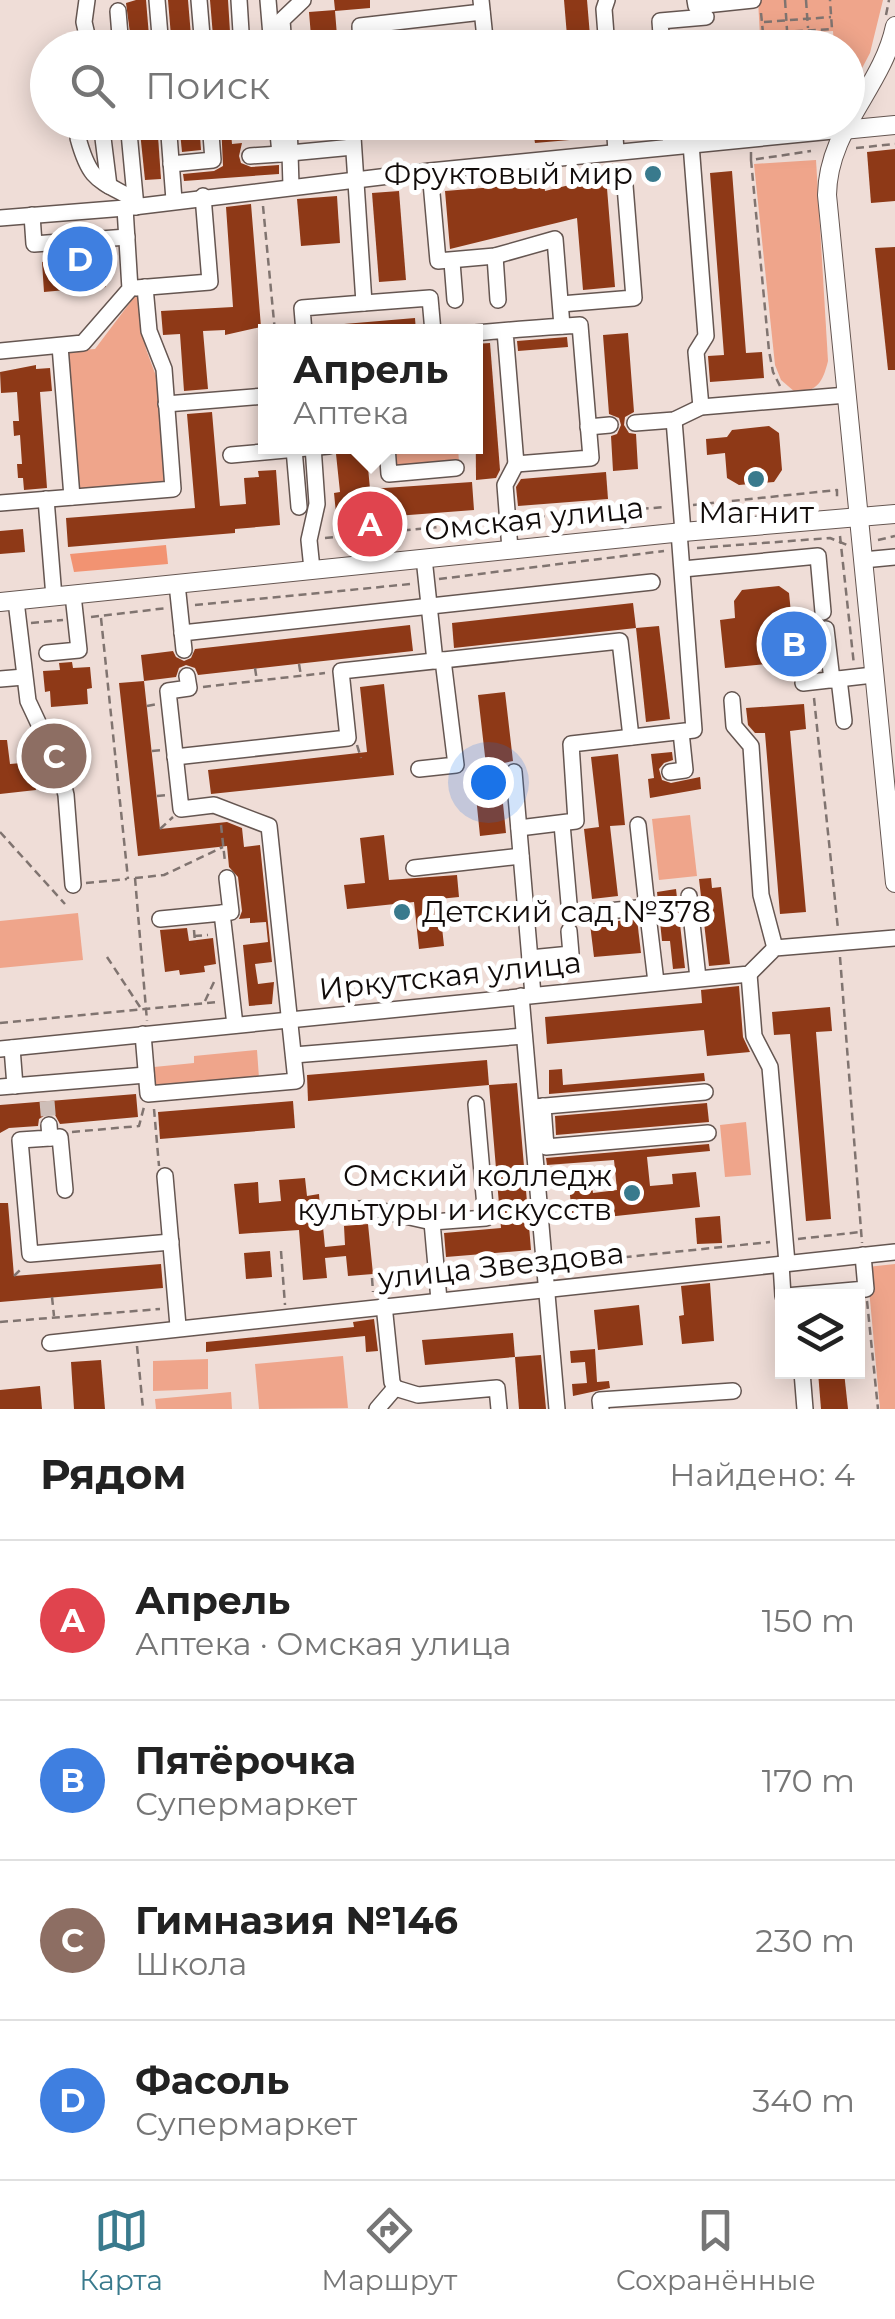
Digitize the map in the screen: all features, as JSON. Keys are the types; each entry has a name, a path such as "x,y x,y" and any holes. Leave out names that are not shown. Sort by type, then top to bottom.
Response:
{"main road":[{"path":"865,95 894,32"},
{"path":"865,134 895,125"},
{"path":"844,140 828,171 827,195 859,516 868,552 850,678 895,883"},
{"name":"Омская улица","path":"8,602 510,549 681,538 895,514"}],"street":[{"path":"86,30 87,0"},
{"path":"156,0 159,30"},
{"path":"198,0 201,30"},
{"path":"239,0 241,30"},
{"path":"268,0 270,30"},
{"path":"283,30 282,20 303,0"},
{"path":"606,30 607,0"},
{"path":"695,0 696,6 757,6"},
{"path":"360,30 360,26 482,6"},
{"path":"118,10 120,30"},
{"path":"661,30 660,21 706,17"},
{"path":"79,140 86,167 132,205"},
{"path":"103,140 109,186"},
{"path":"0,503 174,490 164,369 149,331 126,237 132,205 129,140"},
{"path":"169,140 174,200"},
{"path":"171,164 213,160 211,140"},
{"path":"282,140 291,186"},
{"path":"285,153 287,140"},
{"path":"353,140 364,303"},
{"path":"615,140 616,150"},
{"path":"670,140 670,146"},
{"path":"0,218 616,150 844,140"},
{"path":"691,144 706,336 696,352 701,407"},
{"path":"250,156 353,147"},
{"path":"430,171 438,261 495,256 556,239 562,326"},
{"path":"560,304 634,298 624,173"},
{"path":"0,351 83,343 137,288 210,282 203,196"},
{"path":"32,215 34,244 126,237"},
{"path":"495,256 498,300"},
{"path":"452,262 455,300"},
{"path":"303,324 302,308 430,298 432,324"},
{"path":"483,332 580,325 591,458 516,464"},
{"path":"505,331 516,464 505,485 510,549"},
{"path":"60,346 72,497"},
{"path":"635,423 674,420 701,407 847,396"},
{"path":"166,404 258,397"},
{"path":"519,828 576,821 572,744 694,730 674,420"},
{"path":"588,427 610,425"},
{"path":"231,454 258,452"},
{"path":"294,454 298,507"},
{"path":"312,569 309,540 317,504 313,454"},
{"path":"387,454 388,474 456,468"},
{"path":"46,499 64,596 76,619 78,650 48,653"},
{"path":"868,552 895,557"},
{"path":"683,569 818,556 825,621 850,678 844,721"},
{"path":"419,769 456,764 424,558"},
{"path":"177,584 183,642 429,606 652,582"},
{"path":"8,602 19,624 28,702 62,778 73,885"},
{"path":"169,753 348,738 341,672 620,640 630,737"},
{"path":"0,679 24,677"},
{"path":"808,682 850,678"},
{"path":"142,1034 148,1094 296,1081 269,826 219,808 181,809 169,753 168,690 188,682"},
{"path":"732,700 734,726 751,746 762,894 775,948"},
{"path":"670,772 685,770 681,732"},
{"path":"514,772 530,958 524,1036 546,1147 708,1133"},
{"path":"562,824 570,915 647,906"},
{"path":"638,824 656,982"},
{"path":"414,868 521,856"},
{"path":"160,920 231,912 227,878"},
{"path":"689,896 698,978"},
{"path":"222,912 234,1025"},
{"path":"530,958 571,954 568,931"},
{"path":"784,1289 785,1240 770,1066 754,1036 748,974 775,948 895,938"},
{"name":"Иркутская улица","path":"6,1048 748,974"},
{"path":"294,1055 524,1036"},
{"path":"6,1048 8,1086 146,1075"},
{"path":"45,1083 46,1101"},
{"path":"536,1106 705,1092"},
{"path":"344,1211 369,1208 432,1222 486,1218 476,1104"},
{"path":"536,1106 544,1266 557,1409"},
{"path":"65,1190 60,1137 49,1132 20,1140 30,1254 171,1242"},
{"path":"165,1176 178,1326"},
{"path":"432,1222 439,1300"},
{"name":"улица Звездова","path":"50,1342 379,1302 439,1300 895,1252"},
{"path":"863,1255 866,1289"},
{"path":"379,1302 395,1388 418,1402 497,1388 499,1409"},
{"path":"803,1379 805,1409"},
{"path":"377,1409 395,1388"},
{"path":"601,1409 600,1400 732,1390"}],"path":[{"path":"784,0 787,30"},
{"path":"806,0 808,30 832,28 830,0"},
{"path":"757,6 763,30"},
{"path":"762,22 832,17"},
{"path":"844,140 895,144"},
{"path":"751,160 769,351 773,372 792,400"},
{"path":"261,190 274,324"},
{"path":"309,540 837,490 838,501"},
{"path":"452,526 453,538"},
{"path":"840,536 850,678"},
{"path":"868,552 881,538 895,536"},
{"path":"19,624 427,582 681,538 830,538 843,544"},
{"path":"101,616 128,879"},
{"path":"299,664 301,676"},
{"path":"256,668 257,681"},
{"path":"188,682 257,681 341,672"},
{"path":"808,682 839,942 863,1255"},
{"path":"147,706 158,704"},
{"path":"360,747 361,758"},
{"path":"152,751 169,753"},
{"path":"157,796 168,794"},
{"path":"219,808 227,878"},
{"path":"160,829 170,819"},
{"path":"0,832 64,904"},
{"path":"50,887 164,875 224,847"},
{"path":"135,878 143,1008"},
{"path":"107,957 143,1008"},
{"path":"204,1003 217,976"},
{"path":"0,1022 232,1000"},
{"path":"153,1094 160,1177 165,1176"},
{"path":"49,1132 139,1126 144,1110"},
{"path":"544,1266 861,1232"},
{"path":"281,1252 286,1307"},
{"path":"14,1276 31,1259"},
{"path":"442,1266 482,1290"},
{"path":"372,1278 379,1302"},
{"path":"866,1289 878,1409"},
{"path":"52,1298 54,1318"},
{"path":"0,1322 176,1307"},
{"path":"136,1332 142,1409"}],"shaded area":[{"path":"758,0 883,0 865,63 865,30 760,30"},
{"path":"816,160 828,361 818,384 795,392 781,380 775,365 754,164"},
{"path":"138,292 146,349 159,384 169,486 75,493 66,351 95,349"},
{"path":"391,454 458,454 459,463 392,469"},
{"path":"166,545 168,564 74,572 70,554"},
{"path":"690,815 697,876 659,880 652,819"},
{"path":"78,913 83,960 0,968 0,921"},
{"path":"257,1050 259,1078 156,1088 154,1067 194,1063 194,1056"},
{"path":"746,1122 751,1175 725,1177 720,1125"},
{"path":"895,1264 895,1409 880,1409 867,1267"},
{"path":"343,1356 348,1408 259,1409 255,1364"},
{"path":"208,1359 208,1389 153,1391 153,1361"},
{"path":"231,1392 232,1409 156,1409 155,1399"}],"building":[{"path":"146,0 148,30 130,30 126,3"},
{"path":"168,0 188,0 190,30 170,30"},
{"path":"210,0 228,0 230,30 212,30"},
{"path":"334,0 370,0 370,8 335,11 337,30 310,30 309,12 335,10"},
{"path":"564,0 587,0 590,30 566,30"},
{"path":"141,140 158,140 161,179 145,180"},
{"path":"181,140 200,140 201,150 182,152"},
{"path":"222,140 232,140 232,144 242,143 241,163 251,167 279,165 279,174 184,181 183,174 214,171 223,166"},
{"path":"895,149 895,201 871,203 867,152"},
{"path":"732,171 746,353 762,352 764,378 710,382 708,356 724,355 710,173"},
{"path":"606,176 615,287 583,290 577,218 450,249 445,191 544,183 545,191"},
{"path":"399,191 406,280 379,282 372,193"},
{"path":"337,196 340,243 301,246 297,199"},
{"path":"251,204 261,324 225,335 225,330 203,331 208,389 184,391 180,334 163,335 161,311 233,307 226,207"},
{"path":"895,247 895,370 888,370 875,248"},
{"path":"84,254 84,259 103,257 106,287 44,292 42,262"},
{"path":"415,318 415,324 344,324"},
{"path":"628,333 634,412 625,417 624,425 629,433 636,434 638,469 613,471 611,436 617,434 621,425 619,418 609,414 603,335"},
{"path":"567,337 568,347 518,351 517,341"},
{"path":"483,343 490,343 500,470 496,478 476,480 476,454 483,454"},
{"path":"36,365 36,369 50,368 52,391 40,392 47,488 24,490 23,478 18,478 17,464 22,464 20,435 14,436 13,421 19,421 17,392 1,393 0,372"},
{"path":"212,412 220,506 246,504 244,478 259,477 258,471 276,470 280,525 235,529 235,533 68,547 66,518 195,508 187,414"},
{"path":"769,426 779,433 782,470 774,482 739,485 727,478 725,453 707,455 706,439 727,437 732,430"},
{"path":"336,454 367,454 370,489 472,482 474,510 383,517 373,520 373,524 337,523 334,493 340,492"},
{"path":"606,472 608,499 518,506 516,487 521,479"},
{"path":"23,529 25,552 0,554 0,531"},
{"path":"779,586 789,593 791,613 795,612 800,661 725,668 720,620 735,618 734,601 742,590"},
{"path":"633,603 636,628 454,648 452,623"},
{"path":"410,625 413,651 198,675 195,668 186,665 179,668 176,677 144,681 141,655 173,651 184,661 191,658 195,649"},
{"path":"659,626 670,719 646,722 636,628"},
{"path":"72,662 73,668 90,667 92,688 87,689 88,704 51,707 43,671 60,670 59,663"},
{"path":"144,681 160,829 227,822 242,828 244,847 260,845 272,962 255,964 258,984 274,982 272,1004 249,1006 243,945 268,942 266,922 239,919 242,911 238,877 229,867 227,846 138,856 119,683"},
{"path":"384,684 394,775 211,794 208,770 367,752 360,687"},
{"path":"505,692 513,761 499,764 506,833 480,836 473,767 486,765 478,695"},
{"path":"804,704 806,729 790,731 806,912 780,914 765,733 755,733 748,725 746,708"},
{"path":"0,740 7,740 10,764 33,762 36,790 0,794"},
{"path":"672,752 673,760 659,769 662,780 671,783 700,777 701,789 650,798 648,779 654,778 651,754"},
{"path":"618,754 625,825 610,826 618,896 592,899 584,829 599,827 591,757"},
{"path":"384,835 389,880 457,875 459,897 439,899 444,946 419,949 414,902 347,909 344,885 365,883 360,838"},
{"path":"711,878 712,888 721,887 730,964 709,966 699,879"},
{"path":"676,889 685,968 673,969 670,941 662,941 657,892"},
{"path":"637,919 641,953 594,957 590,924"},
{"path":"187,928 189,941 213,938 216,964 204,966 205,972 165,972 160,930"},
{"path":"739,986 743,1037 750,1052 707,1056 704,1030 547,1044 545,1017 702,1003 701,990"},
{"path":"830,1007 832,1031 816,1032 831,1219 806,1221 790,1034 774,1035 772,1012"},
{"path":"487,1060 489,1085 308,1101 307,1075"},
{"path":"562,1069 563,1085 704,1073 705,1081 549,1094 549,1070"},
{"path":"517,1083 531,1250 446,1257 444,1233 501,1228 489,1085"},
{"path":"136,1094 138,1117 60,1124 55,1115 47,1114 39,1119 38,1126 9,1128 0,1133 0,1105"},
{"path":"293,1101 295,1128 160,1139 158,1112"},
{"path":"707,1103 709,1122 556,1135 555,1116"},
{"path":"709,1144 710,1151 647,1157 650,1186 673,1184 672,1174 696,1172 700,1207 588,1219 587,1212 572,1213 569,1187 592,1185 593,1193 617,1190 614,1160 547,1165 546,1158"},
{"path":"305,1178 307,1196 319,1194 320,1208 308,1209 310,1228 323,1227 325,1247 345,1245 344,1226 368,1224 373,1274 348,1276 346,1256 325,1258 327,1278 303,1280 299,1230 239,1234 234,1184 258,1182 259,1203 281,1201 279,1180"},
{"path":"0,1203 8,1203 14,1276 161,1264 163,1288 0,1302"},
{"path":"720,1216 722,1243 697,1244 695,1218"},
{"path":"270,1251 272,1277 246,1279 244,1253"},
{"path":"710,1283 714,1341 682,1344 681,1286"},
{"path":"639,1305 643,1345 598,1350 594,1310"},
{"path":"374,1319 378,1351 366,1352 365,1336 206,1352 206,1342 354,1327 353,1322"},
{"path":"513,1333 515,1357 425,1365 422,1340"},
{"path":"595,1349 597,1382 609,1381 610,1388 573,1396 572,1384 587,1383 585,1362 571,1363 570,1351"},
{"path":"541,1355 546,1409 519,1409 515,1357"},
{"path":"101,1360 105,1409 74,1409 71,1362"},
{"path":"819,1379 845,1379 848,1409 821,1409"},
{"path":"40,1386 42,1409 0,1409 0,1390"}],"tunnel":[{"path":"47,1101 49,1125"}],"place":[{"name":"Фруктовый мир","path":"653,174"},
{"name":"Фасоль","path":"80,259"},
{"name":"Магнит","path":"756,479"},
{"name":"Апрель","path":"370,524"},
{"name":"Пятёрочка","path":"794,644"},
{"name":"Гимназия №146","path":"54,756"},
{"name":"Детский сад №378","path":"402,912"},
{"name":"Омский колледж культуры и искусств","path":"632,1193"}]}
